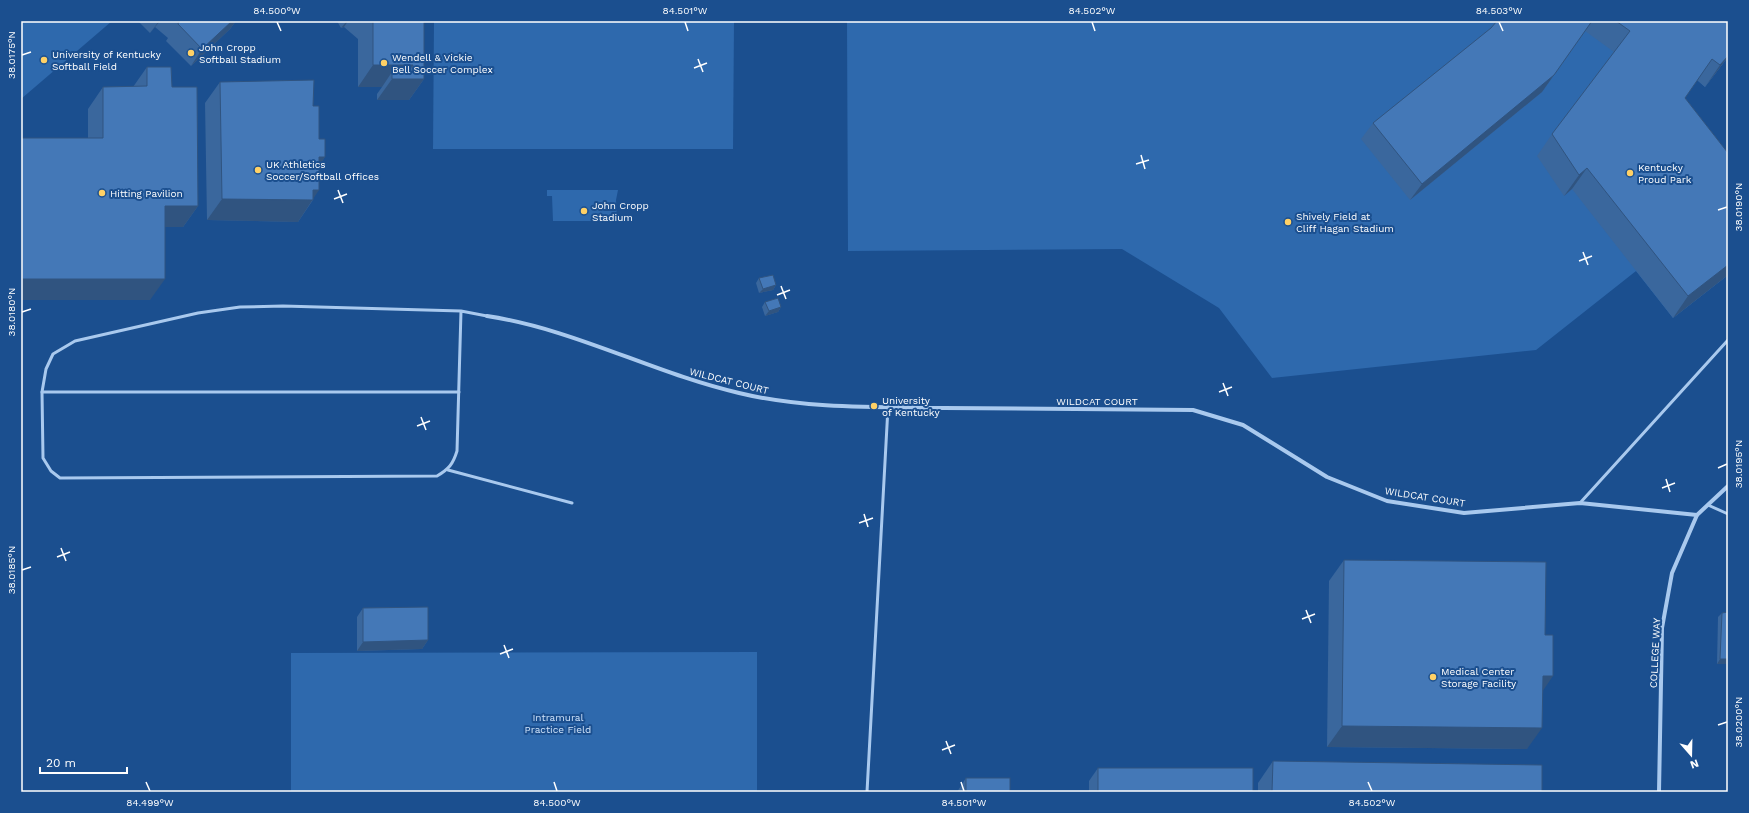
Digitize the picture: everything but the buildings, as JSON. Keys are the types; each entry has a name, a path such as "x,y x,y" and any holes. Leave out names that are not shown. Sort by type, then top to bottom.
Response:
{"street":[{"name":"WILDCAT COURT","path":"487,316 511,320 555,331 674,374 739,394 782,401 855,407 1193,410 1243,425 1327,477 1387,501 1464,513 1580,503 1697,515"},
{"name":"COLLEGE WAY","path":"1659,792 1662,628 1672,572 1697,515 1728,486"}],"lane":[{"path":"461,311 457,451 453,463 448,470 437,476 60,478 51,471 43,458 42,392 46,369 53,354 75,341 198,313 240,307 283,306 461,311 487,316"},
{"path":"1580,503 1728,340"},
{"path":"42,392 459,392"},
{"path":"867,792 888,407"},
{"path":"448,470 572,503"},
{"path":"1708,505 1728,514"}],"green space":[{"name":"University of Kentucky Softball Field","path":"21,21 112,21 21,99"},
{"path":"434,21 734,21 733,149 433,149"},
{"name":"Shively Field at Cliff Hagan Stadium","path":"847,21 1704,21 1728,40 1728,57 1705,87 1697,80 1670,119 1728,194 1728,275 1673,318 1636,271 1536,350 1272,378 1219,308 1122,249 848,251"},
{"name":"John Cropp Stadium","path":"547,190 618,190 616,200 617,221 553,221 552,196 547,196"},
{"name":"Intramural Practice Field","path":"757,652 757,792 291,792 291,653"}],"place":[{"name":"John Cropp Softball Stadium","path":"191,53"},
{"name":"University of Kentucky Softball Field","path":"44,60"},
{"name":"Wendell & Vickie Bell Soccer Complex","path":"384,63"},
{"name":"UK Athletics Soccer/Softball Offices","path":"258,170"},
{"name":"Kentucky Proud Park","path":"1630,173"},
{"name":"Hitting Pavilion","path":"102,193"},
{"name":"John Cropp Stadium","path":"584,211"},
{"name":"Shively Field at Cliff Hagan Stadium","path":"1288,222"},
{"name":"University of Kentucky","path":"874,406"},
{"name":"Medical Center Storage Facility","path":"1433,677"}]}
